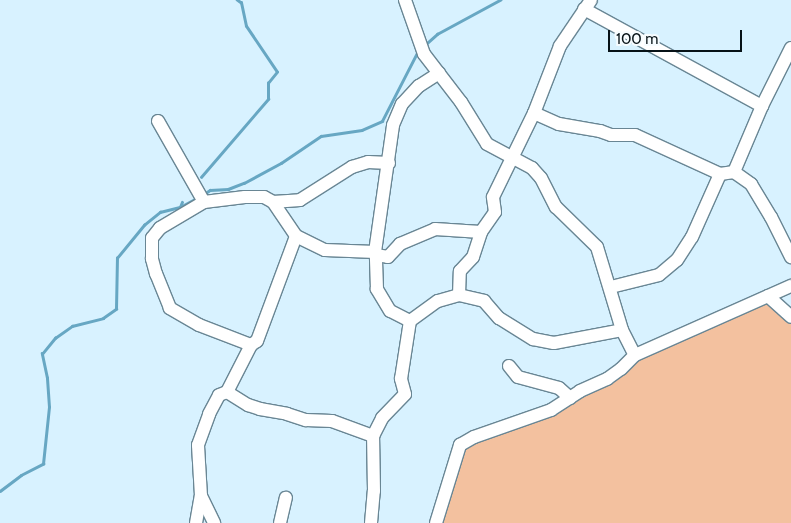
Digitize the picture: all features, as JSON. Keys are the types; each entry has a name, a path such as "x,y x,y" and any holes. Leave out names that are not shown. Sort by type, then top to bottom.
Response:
{"street":[{"path":"405,0 422,49 461,102 487,144 532,168 541,178 556,207 597,247 611,287 622,330 635,355"},
{"path":"459,295 460,271 473,257 481,232 495,212 493,197 534,113 560,46 587,5 762,106"},
{"path":"734,172 762,106 791,48"},
{"path":"410,321 390,311 381,296 377,288 376,254 394,125 402,104 420,86 439,73"},
{"path":"534,113 559,124 600,131 611,135 635,135 720,174 734,172 751,184 771,217 791,257"},
{"path":"158,121 201,198"},
{"path":"251,345 199,325 170,308 152,259 152,238 160,228 201,198 264,198 273,202 300,200 360,164 368,162 389,163"},
{"path":"611,287 659,275 677,260 692,237 720,174"},
{"path":"273,202 296,236 325,250 376,254 388,257 400,244 435,228 481,232"},
{"path":"196,523 201,496 198,445 209,414 219,395 228,392 251,345 257,341 296,236"},
{"path":"436,523 460,445 474,438 551,410 607,379 621,369 635,355 791,286"},
{"path":"371,523 374,491 373,436 382,418 405,394 401,378 410,321 438,301 459,295 484,300 499,318 532,339 554,343 622,330"},
{"path":"768,296 791,317"},
{"path":"509,366 518,377 559,388 570,398"},
{"path":"228,392 248,405 260,409 306,420 332,421 373,436"},
{"path":"201,496 214,523"},
{"path":"280,523 286,498"}],"shaded area":[{"path":"768,296 791,317 791,523 436,523 460,445 509,425"}],"waterway":[{"path":"201,177 268,99 268,83 277,72 246,26 241,3 237,0"},
{"path":"426,44 437,34 500,0"},
{"path":"204,194 210,190 228,189 244,183 281,163 321,136 362,130 382,121 418,51"},
{"path":"0,491 21,475 43,464 49,407 47,378 42,354 55,338 72,326 103,318 116,309 117,258 144,225 160,212 180,207 197,198"},
{"path":"180,207 182,202"}]}
